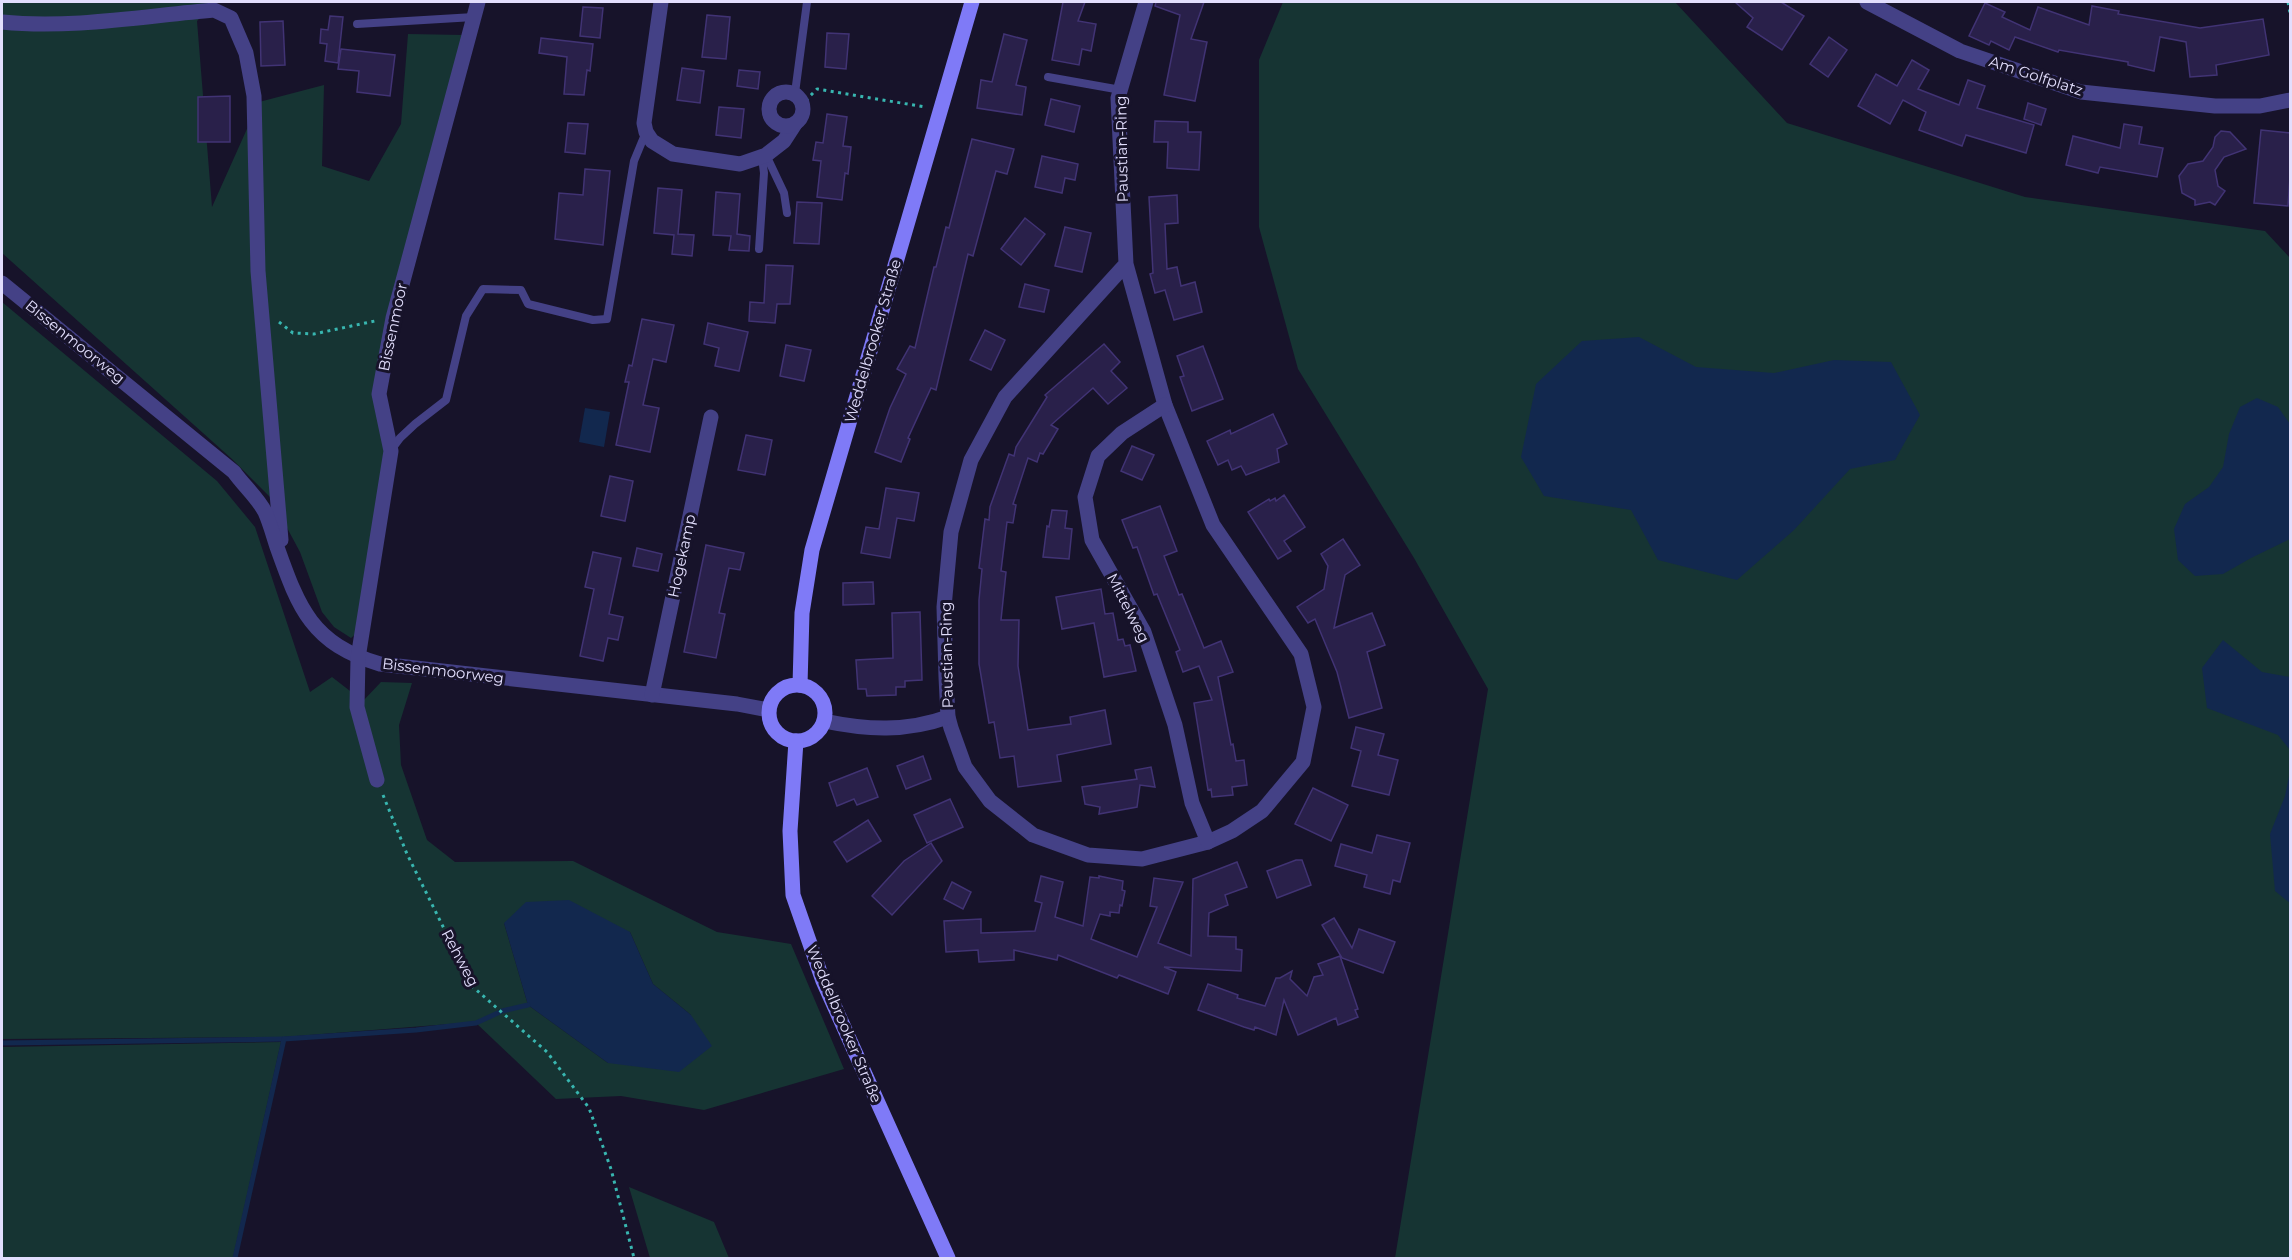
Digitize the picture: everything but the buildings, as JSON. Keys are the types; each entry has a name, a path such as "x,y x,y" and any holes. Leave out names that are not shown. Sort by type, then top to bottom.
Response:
{"street":[{"name":"Bissenmoor","path":"358,658 391,451 379,394 393,318 478,2"},
{"path":"661,2 644,123 646,132 652,141 673,154 740,164 764,156 784,141 801,117 804,108 799,97 789,91 777,94 770,103 770,115 777,124 789,126 795,124"},
{"name":"Weddelbrooker Straße","path":"800,685 802,613 812,550 972,2"},
{"name":"Paustian-Ring","path":"1126,264 1005,398 971,460 951,532 944,607 948,717 966,766 990,801 1033,835 1088,855 1142,859 1208,842 1232,831 1262,811 1303,762 1314,706 1301,654 1213,525 1165,405 1126,264 1118,98 1146,2"},
{"name":"Am Golfplatz","path":"1867,2 1960,51 2080,92 2215,106 2260,106 2290,100"},
{"path":"2,22 24,24 75,22 214,10 231,18 246,53 254,96 258,271 282,561"},
{"name":"Bissenmoorweg","path":"2,283 234,472 264,510 292,589 306,617 329,640 358,658 380,664 737,704 769,710"},
{"name":"Mittelweg","path":"1165,405 1122,433 1098,456 1085,497 1092,540 1144,633 1175,724 1192,803 1208,842"},
{"name":"Hogekamp","path":"652,695 711,417"},
{"path":"358,658 357,707 377,780"},
{"path":"800,685 808,687 820,698 825,713 824,722 813,736 796,741 779,735 773,728 769,710 771,702 783,688 800,685"},
{"path":"824,722 873,728 909,728 924,726 948,717"},
{"name":"Weddelbrooker Straße","path":"796,741 789,831 793,895 823,981 948,1258"}],"lane":[{"path":"795,93 807,2"},
{"path":"357,24 474,17"},
{"path":"1048,77 1120,90"},
{"path":"391,451 400,438 415,424 446,400 466,316 483,289 520,290 528,304 593,320 607,319 634,161 646,132"},
{"path":"764,156 784,193 787,213"},
{"path":"759,249 764,156"}],"path":[{"path":"2288,2 2290,13"},
{"path":"804,108 807,99 816,89 940,109"},
{"path":"273,316 293,333 314,334 393,318"},
{"name":"Rehweg","path":"377,780 407,854 473,987 547,1052 589,1108 611,1169 634,1258"}],"green space":[{"path":"2,2 216,2 197,21 212,207 259,102 324,85 322,166 369,181 401,124 408,34 463,35 375,395 386,449 358,632 351,638 334,627 322,612 300,552 271,498 232,459 2,253"},
{"path":"1283,2 1675,2 1787,123 2025,197 2265,231 2290,258 2290,1258 1395,1258 1488,689 1414,558 1298,369 1259,227 1259,60"},
{"path":"2,302 217,481 255,527 310,692 332,677 363,701 381,682 412,683 399,725 401,765 427,840 455,862 573,861 717,932 791,944 844,1069 704,1110 621,1096 556,1099 475,1022 284,1037 2,1039","holes":["504,923 630,932 653,984 691,1015 608,1063 528,1005"]},
{"path":"281,1042 233,1258 2,1258 2,1047"},
{"path":"629,1187 714,1222 729,1258 650,1258"}],"water":[{"path":"1639,337 1696,367 1774,373 1834,360 1891,362 1920,415 1895,460 1850,469 1794,530 1737,580 1658,560 1631,510 1544,496 1521,457 1536,384 1582,341"},
{"path":"2257,398 2278,407 2290,424 2290,539 2223,574 2195,576 2178,560 2174,529 2185,504 2209,487 2223,467 2229,434 2240,407"},
{"path":"585,408 610,412 604,447 579,442"},
{"path":"2223,640 2262,672 2290,677 2290,750 2278,735 2207,708 2202,668"},
{"path":"2290,771 2290,903 2275,891 2270,834 2285,796"},
{"path":"569,900 630,932 653,984 691,1015 712,1046 679,1072 608,1063 528,1005 504,923 526,902"}],"waterway":[{"path":"502,1011 528,1005"},
{"path":"235,1258 284,1039 416,1030 476,1023 500,1012"},
{"path":"2,1043 284,1039"}]}
